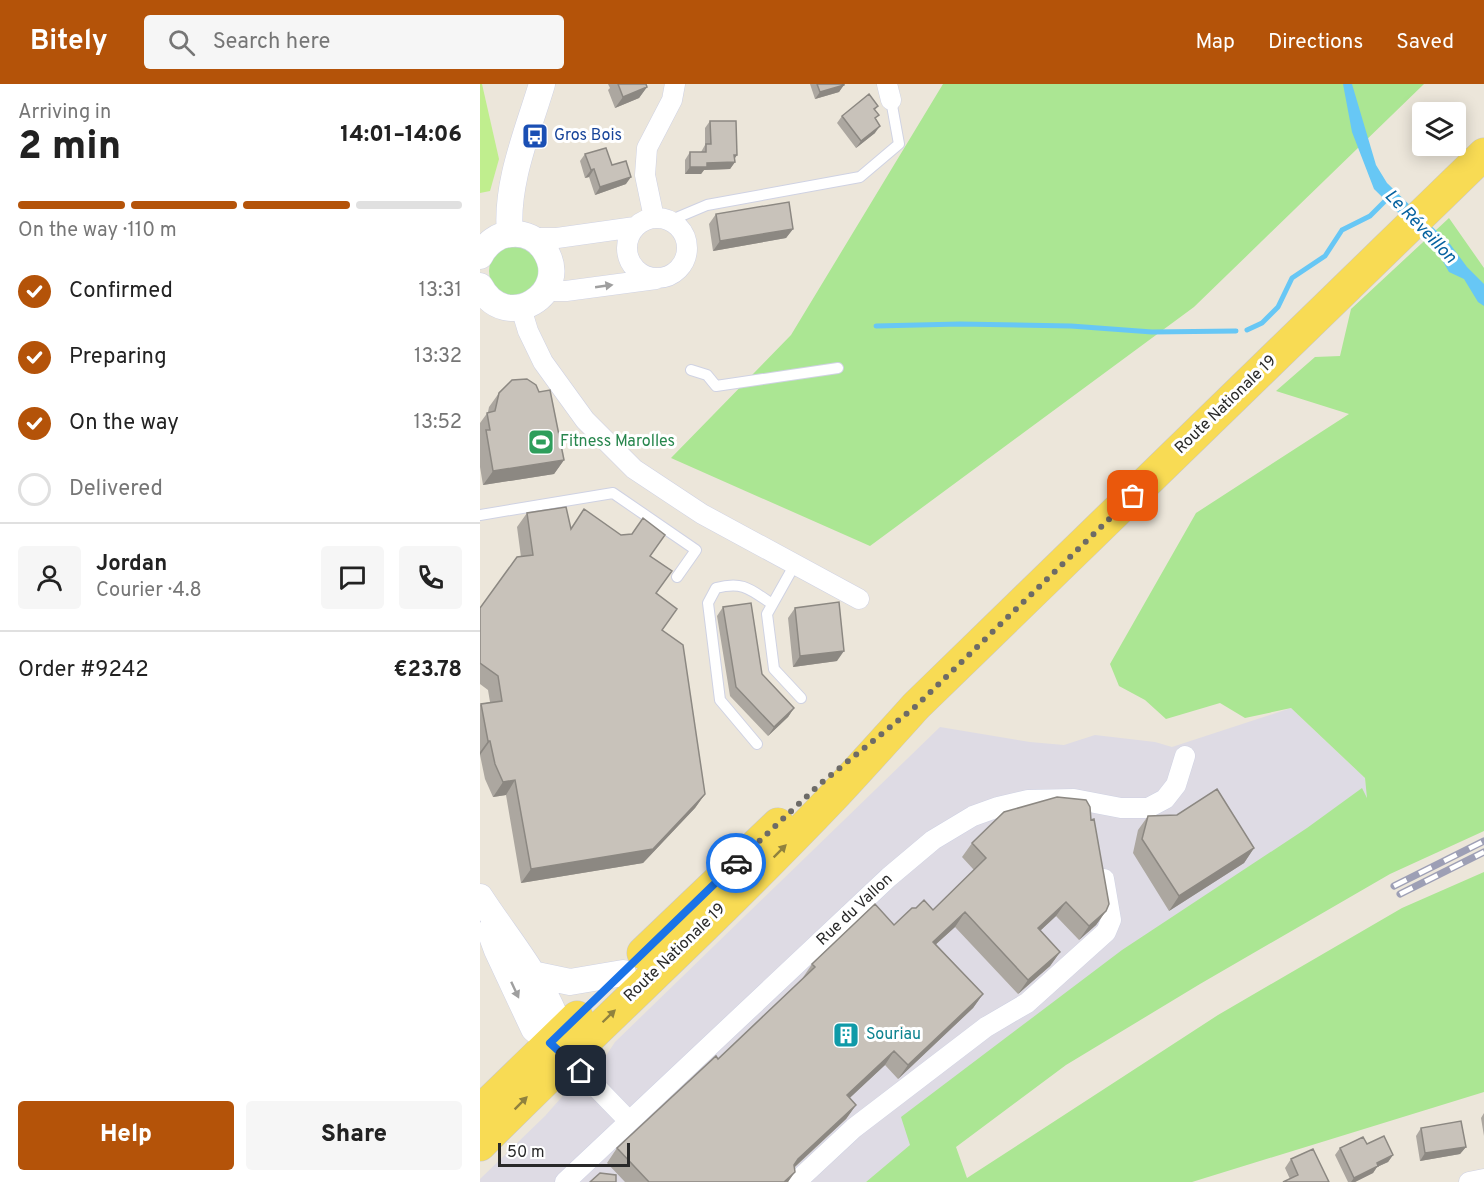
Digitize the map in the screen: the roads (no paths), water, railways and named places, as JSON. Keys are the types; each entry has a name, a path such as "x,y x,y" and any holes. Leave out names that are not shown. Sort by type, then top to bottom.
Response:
{"main road":[{"name":"Route Nationale 19","path":"480,1145 549,1044 772,859 834,796 916,706 1484,154"},
{"name":"Route Nationale 19","path":"480,1111 820,784 916,706"}],"street":[{"path":"484,301 511,308 531,305 546,291 551,280 552,268 549,256 542,246 521,236 508,218 514,180 542,84"},
{"path":"662,219 645,175 647,148 672,100 675,84"},
{"path":"480,256 493,240 521,236 557,238 635,227 641,223 662,219 678,226 684,235 687,245 682,264 675,272 663,278 567,291 546,291"},
{"path":"635,227 627,244 627,254 631,263 644,276 663,278"},
{"path":"521,308 528,331 543,362 585,420 633,470 702,514 859,598"},
{"name":"Rue du Vallon","path":"565,1182 889,877 933,840 974,816 1028,800 1074,799 1121,808 1148,808 1165,799 1176,785 1185,756"},
{"path":"1091,802 1095,826"},
{"path":"796,1182 854,1128 986,1028 1027,1003 1106,932 1111,920 1101,861"},
{"path":"480,897 552,1006 549,1044"},
{"path":"480,902 497,950 549,1044 629,1120"},
{"path":"532,974 570,982 623,973"},
{"path":"1468,1182 1484,1179"}],"lane":[{"path":"662,219 707,205 860,177 899,144 889,92"},
{"path":"691,370 707,375 716,386 838,368"},
{"path":"480,515 613,493 696,550 676,577"},
{"path":"795,564 767,614 774,669 801,698"},
{"path":"757,744 720,700 708,603 716,588 734,584 751,590 772,604"}],"water":[{"name":"Le Réveillon","path":"1343,84 1352,84 1376,165 1387,183 1450,244 1467,267 1484,284 1484,306 1478,302 1464,279 1449,272 1437,251 1374,189 1352,132"}],"waterway":[{"name":"Le Réveillon","path":"1247,330 1262,323 1278,307 1292,278 1325,256 1342,230 1370,216 1389,197"},
{"path":"876,326 960,324 1071,326 1152,332 1236,331"}],"railway":[{"path":"1394,886 1484,841"},
{"path":"1400,894 1484,852"}],"place":[{"name":"Gros Bois","path":"535,136"},
{"name":"Fitness Marolles","path":"541,442"},
{"name":"Souriau","path":"846,1035"}]}
